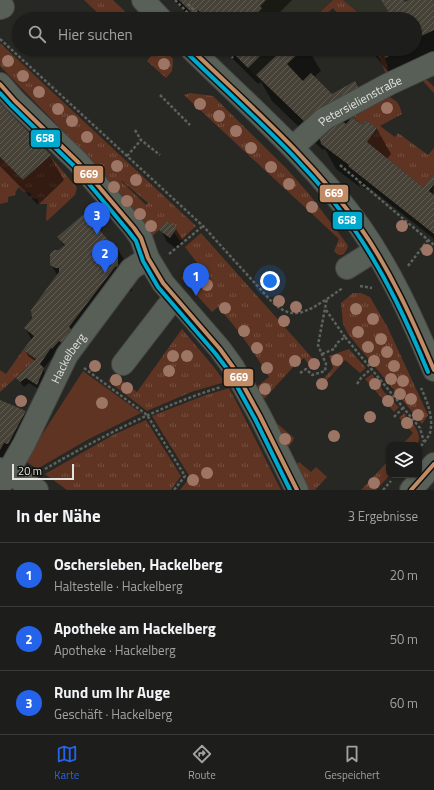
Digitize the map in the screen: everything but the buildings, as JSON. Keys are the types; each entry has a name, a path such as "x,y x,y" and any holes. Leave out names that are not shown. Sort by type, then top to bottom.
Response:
{"main road":[{"path":"143,0 154,12"},
{"path":"198,56 293,147 333,193 360,228 394,283 413,320 434,370"},
{"path":"411,490 434,464"}],"street":[{"name":"Petersielienstraße","path":"293,147 324,119 390,84 434,63"},
{"path":"0,84 15,101 78,162 142,238 148,258 162,283 233,367 260,416 297,490"},
{"path":"350,280 374,251"},
{"name":"Hackelberg","path":"3,476 24,444 67,355 131,269 148,258"},
{"path":"123,364 167,307 176,299"},
{"path":"3,476 32,487"}],"path":[{"path":"175,0 187,12"},
{"path":"188,4 196,12"},
{"path":"0,39 12,50"},
{"path":"18,56 203,226 272,302 282,309 292,313 304,312 327,298 350,280 376,289"},
{"path":"232,56 235,59"},
{"path":"160,96 190,125"},
{"path":"135,130 141,140 160,155"},
{"path":"127,156 141,140"},
{"path":"337,162 434,245"},
{"path":"182,244 203,226"},
{"path":"300,373 306,369 312,375 325,371 326,364 318,345 327,298"},
{"path":"325,310 345,337 420,428 424,442"},
{"path":"322,354 334,349 345,337"},
{"path":"67,355 147,415 185,476 174,490"},
{"path":"357,384 371,369"},
{"path":"32,487 41,471 89,444 147,415 192,396 222,387"},
{"path":"394,417 403,408"}],"shaded area":[{"path":"179,0 333,0 320,12 191,12"},
{"path":"343,0 381,0 388,11 386,12 358,12"},
{"path":"236,56 276,56 256,75"}],"green space":[{"path":"84,0 113,0 126,12 97,12"},
{"path":"333,0 343,0 358,12 336,12 333,8 329,12 320,12"},
{"path":"0,43 12,54 12,56 14,56 196,226 180,241 174,232 177,228 167,221 151,237 67,135 0,66","holes":["121,181 122,181 148,203 146,205"]},
{"path":"151,56 170,56 173,59 172,71 166,78 147,61"},
{"path":"384,56 389,74 386,74 379,57"},
{"path":"423,76 434,87 434,93 422,80"},
{"path":"190,93 213,96 286,168 309,194 347,244 348,247 344,254 339,255 334,251 339,239 184,95"},
{"path":"386,95 397,102 402,114 380,126 395,137 398,133 428,155 434,148 434,173 423,187 367,142 377,128 366,120 362,125 350,114"},
{"path":"50,156 77,188 75,195 47,221 47,204 38,204 38,199 30,198 31,193 24,192 19,187 15,195 8,197 8,202 0,204 0,157 23,180"},
{"path":"201,233 314,360 318,359 320,365 312,369 304,358 296,364 265,398 262,399 255,388 269,377 252,350 218,307 212,312 181,278 198,264 185,247"},
{"path":"353,293 361,293 370,297 388,328 428,415 422,424 348,334 343,324 341,303"},
{"path":"182,329 225,382 191,392 147,411 108,381 113,374 137,392"},
{"path":"349,349 366,368 360,373 345,360 321,387 318,385 333,368 329,356"},
{"path":"23,350 36,359 0,392 0,370 6,374"},
{"path":"83,371 141,413 87,440 37,469 25,461"},
{"path":"372,374 384,392 399,407 394,412 365,379"},
{"path":"229,388 281,490 180,490 190,477 152,416 203,396"},
{"path":"404,413 413,424 418,432 418,442 405,442 413,433 399,418"},
{"path":"272,419 294,438 287,448"},
{"path":"146,420 181,476 171,490 67,490 45,474 113,435"},
{"path":"299,462 311,472 316,467 327,477 315,490 306,490 295,466"},
{"path":"386,463 387,478 376,490 361,490"}],"transit line":[{"name":"658","path":"190,56 276,138 338,207 367,249 387,283 413,336 428,372"},
{"name":"669","path":"198,56 280,134 342,202 360,227 392,279 410,315 434,370"},
{"name":"669","path":"0,84 15,101 78,162 134,228 141,238 148,258 163,283 220,349 233,367 260,416 297,490"},
{"name":"658","path":"0,93 74,166 136,241 143,261 158,287 228,370 255,419 290,490"},
{"name":"669","path":"411,490 434,464"}],"place":[{"name":"Rund um Ihr Auge","path":"97,235"},
{"name":"Apotheke am Hackelberg","path":"105,273"},
{"name":"Oschersleben, Hackelberg","path":"196,296"}]}
